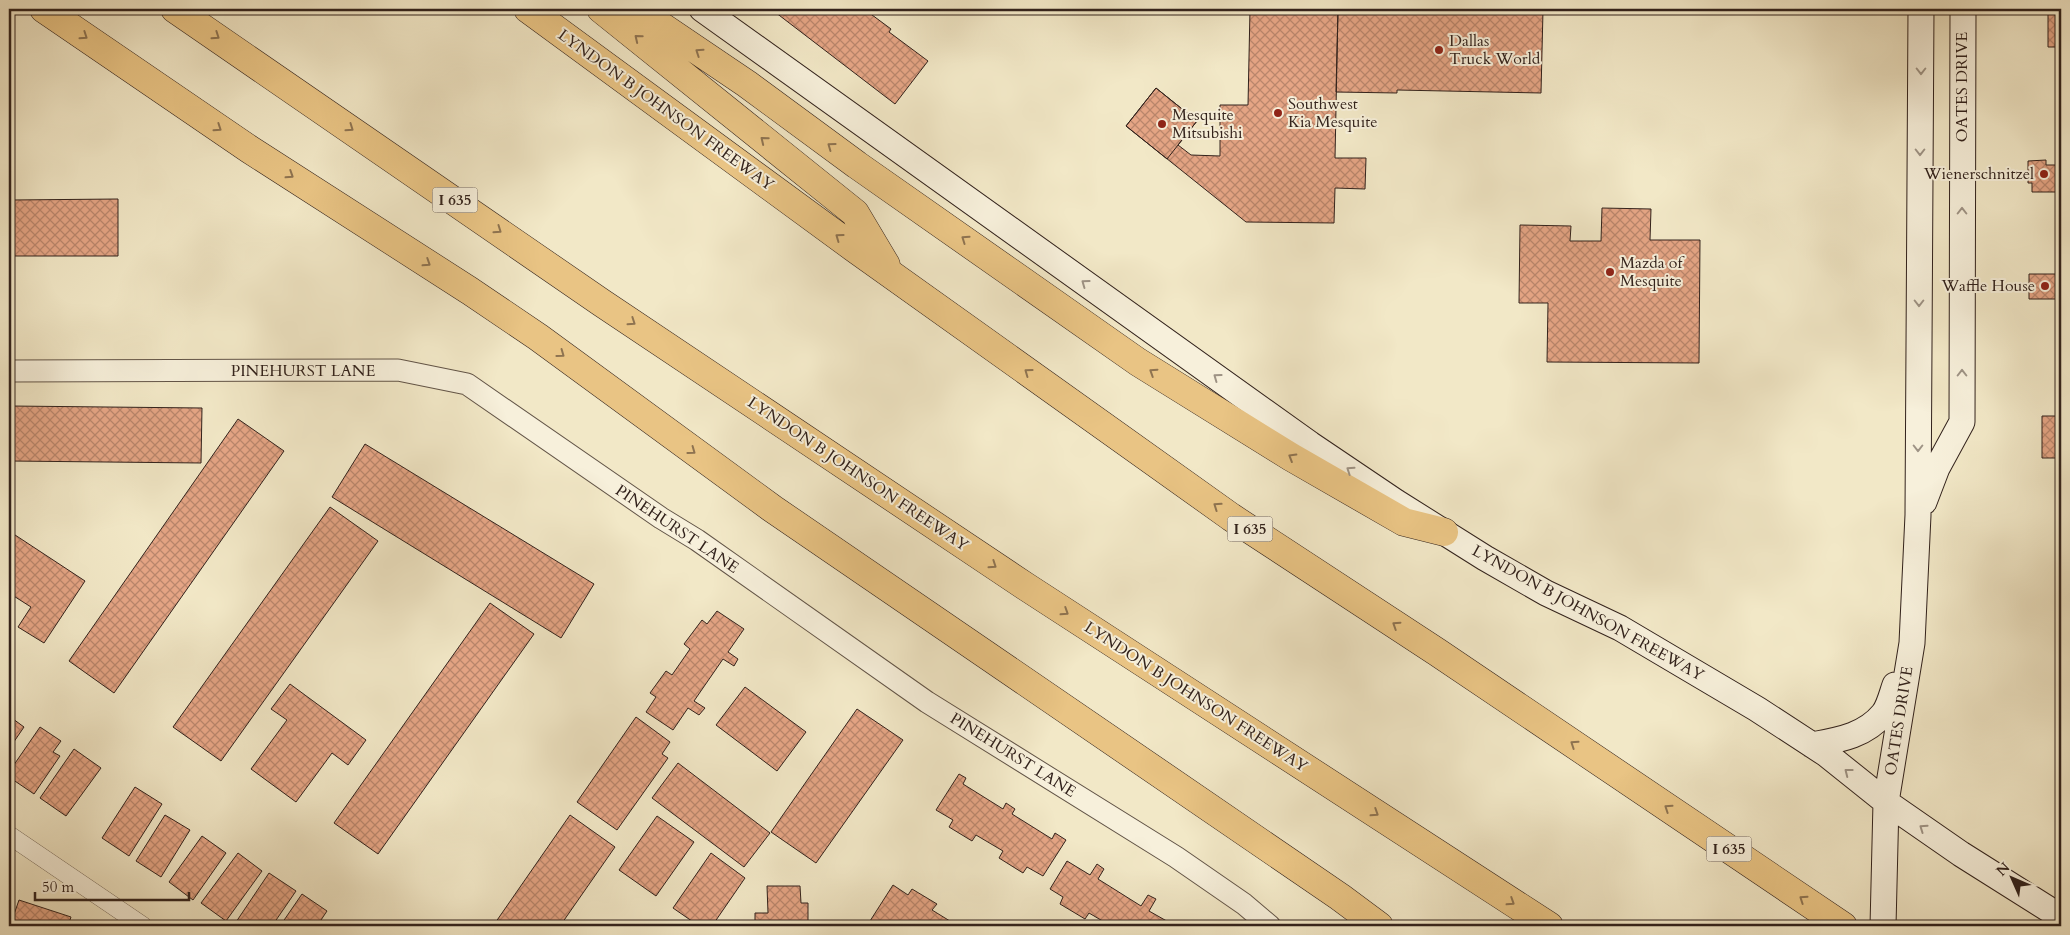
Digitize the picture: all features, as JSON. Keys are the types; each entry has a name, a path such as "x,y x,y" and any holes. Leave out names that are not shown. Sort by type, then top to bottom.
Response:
{"highway":[{"path":"44,9 249,149 538,337 781,515 1340,897 1379,926"},
{"name":"LYNDON B JOHNSON FREEWAY","path":"175,9 611,308 991,564 1549,926"},
{"name":"LYNDON B JOHNSON FREEWAY","path":"528,9 892,275 1232,517 1437,652 1843,926"},
{"path":"601,9 855,213 892,275"},
{"path":"636,9 747,84 857,165 1138,362 1291,457 1404,522 1444,532"}],"main road":[{"name":"LYNDON B JOHNSON FREEWAY","path":"702,9 1310,444 1444,532 1546,593 1620,628 1690,668 1812,745 1886,802 1961,854 2061,917"},
{"name":"OATES DRIVE","path":"1883,926 1886,802 1912,643 1918,516 1921,9"},
{"name":"OATES DRIVE","path":"1918,516 1937,468 1962,422 1962,9"},
{"path":"1921,103 1962,105"},
{"path":"1812,745 1846,738 1863,731 1884,713 1912,643"}],"street":[{"name":"PINEHURST LANE","path":"9,370 398,370 468,384 661,518 697,540 927,702 1176,857 1244,904 1270,926"},
{"path":"9,835 121,920 143,926"}],"building":[{"path":"771,9 864,9 891,29 889,32 928,61 895,104"},
{"name":"Southwest Kia Mesquite","path":"1250,9 1338,9 1335,158 1366,158 1365,189 1335,188 1334,223 1246,222 1126,126 1156,88 1197,121 1178,145 1191,155 1220,156 1220,105 1248,105"},
{"name":"Dallas Truck World","path":"1338,9 1620,9 1620,11 1543,10 1541,93 1397,90 1397,93 1336,92"},
{"path":"2048,9 2061,9 2061,47 2048,47"},
{"name":"Mesquite Mitsubishi","path":"1156,88 1197,121 1167,159 1126,126"},
{"name":"Wienerschnitzel","path":"2046,160 2046,165 2061,165 2061,192 2032,192 2032,183 2028,183 2028,161"},
{"path":"118,199 118,256 11,256 11,200"},
{"name":"Mazda of Mesquite","path":"1602,208 1651,209 1650,240 1700,240 1699,363 1547,362 1548,303 1519,303 1520,225 1571,226 1570,241 1601,241"},
{"name":"Waffle House","path":"2029,274 2061,274 2061,299 2029,299"},
{"path":"11,406 202,408 201,463 10,461"},
{"path":"2042,416 2061,416 2061,458 2042,458"},
{"path":"238,419 284,451 114,693 69,661"},
{"path":"365,444 594,584 561,638 332,497"},
{"path":"330,507 378,541 221,761 173,727"},
{"path":"9,531 85,581 44,643 18,627 31,607 9,593"},
{"path":"490,603 534,634 378,854 334,823"},
{"path":"717,611 744,629 728,652 738,659 734,666 723,659 694,701 705,708 699,715 688,708 673,730 646,712 656,697 650,693 666,671 672,675 690,649 684,644 702,620 707,624"},
{"path":"290,684 366,740 348,765 332,753 296,802 251,769 287,720 271,709"},
{"path":"745,687 806,732 777,771 716,725"},
{"path":"857,709 903,740 816,863 771,832"},
{"path":"9,716 24,727 9,749"},
{"path":"636,717 670,742 662,754 668,758 617,830 577,802"},
{"path":"40,727 61,741 53,752 60,756 34,794 9,777 9,772"},
{"path":"74,749 101,768 66,816 40,798"},
{"path":"678,763 770,833 744,867 652,798"},
{"path":"959,774 966,778 963,784 1003,809 1006,803 1015,809 1012,814 1052,839 1055,833 1066,840 1043,876 1027,867 1023,873 999,858 1003,851 976,835 972,841 949,827 953,820 936,810"},
{"path":"135,787 162,804 129,856 102,838"},
{"path":"165,815 190,830 161,877 136,861"},
{"path":"570,815 615,847 560,926 493,926"},
{"path":"657,816 694,842 656,896 619,870"},
{"path":"202,836 226,853 193,900 169,882"},
{"path":"238,853 262,871 226,921 201,903"},
{"path":"711,853 745,878 712,926 699,926 673,908"},
{"path":"1067,861 1090,875 1097,864 1104,869 1098,879 1141,906 1148,895 1156,899 1149,911 1172,924 1171,926 1111,926 1089,913 1085,919 1060,904 1063,897 1050,889"},
{"path":"269,873 296,891 272,926 234,925"},
{"path":"893,885 908,895 912,889 937,904 932,910 958,926 890,926 884,922 881,926 877,926 870,921"},
{"path":"767,886 800,886 801,903 808,903 808,926 768,926 768,922 755,922 755,913 768,913"},
{"path":"302,894 327,911 317,926 280,926"},
{"path":"19,900 71,917 68,926 10,926"}],"place":[{"name":"Dallas Truck World","path":"1439,50"},
{"name":"Southwest Kia Mesquite","path":"1278,113"},
{"name":"Mesquite Mitsubishi","path":"1162,124"},
{"name":"Wienerschnitzel","path":"2044,174"},
{"name":"Mazda of Mesquite","path":"1610,272"},
{"name":"Waffle House","path":"2045,286"}]}
